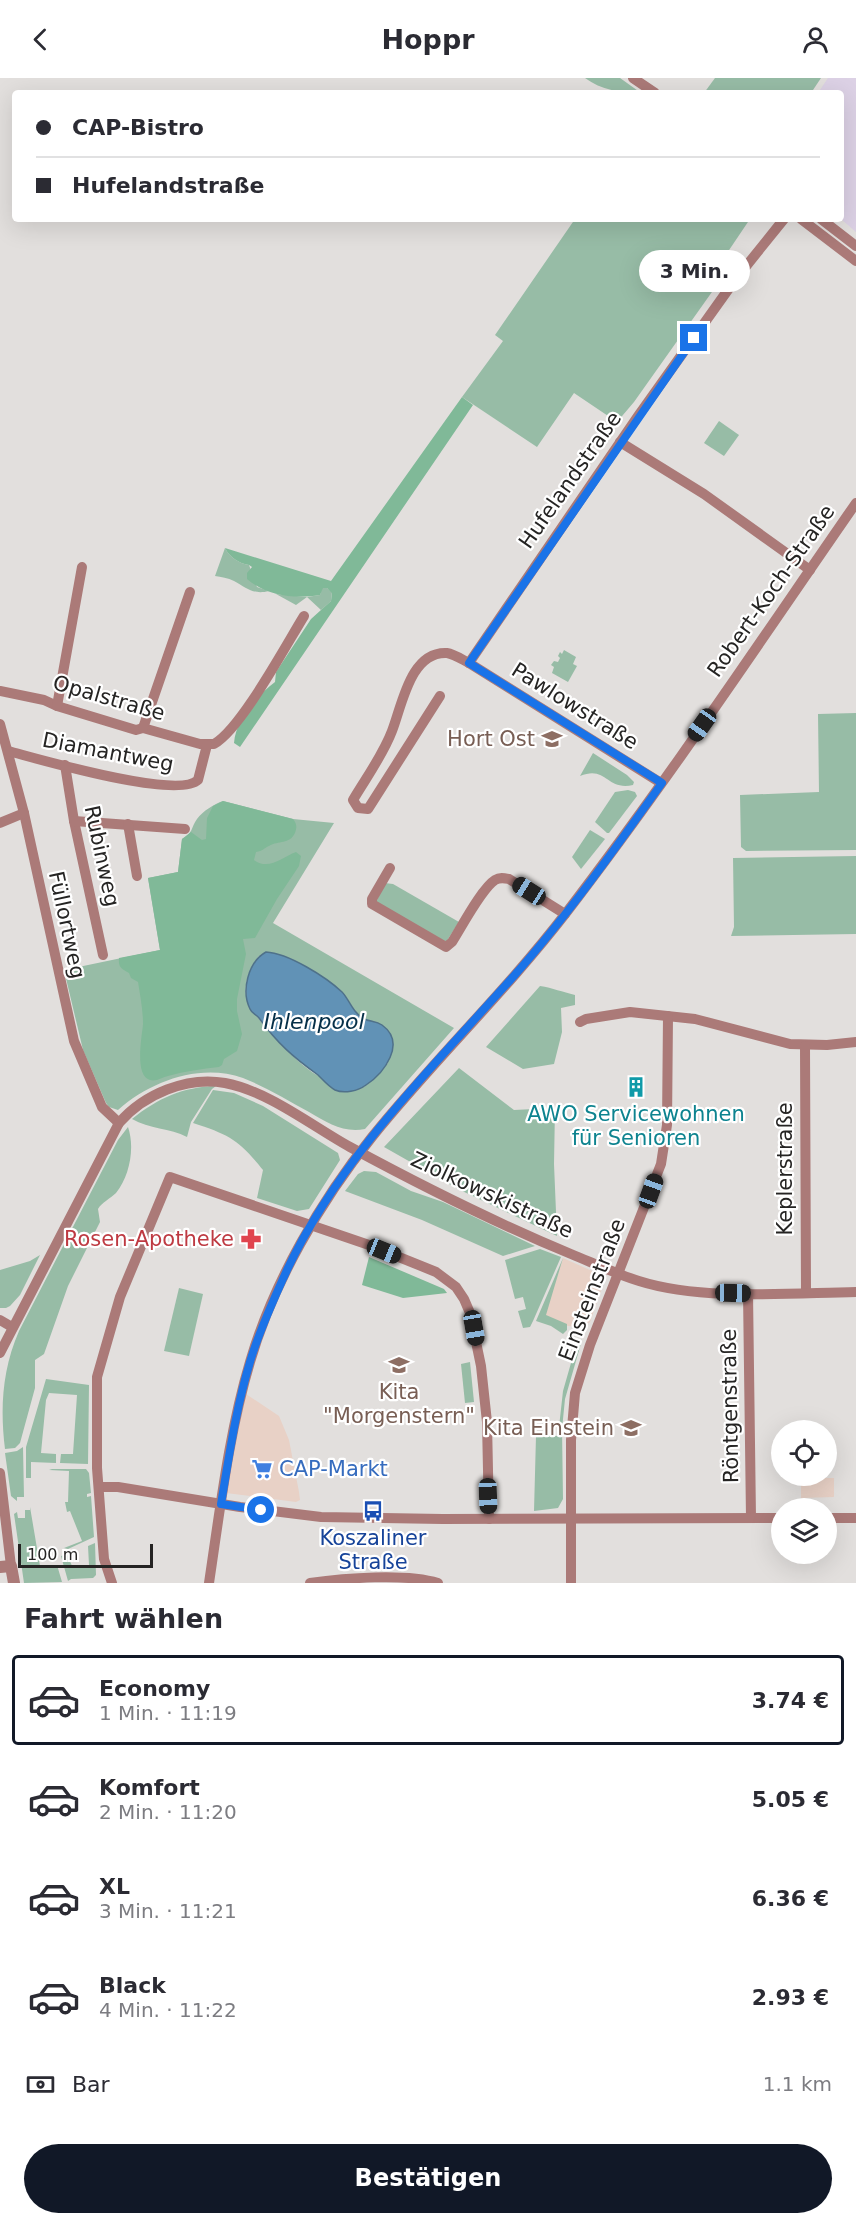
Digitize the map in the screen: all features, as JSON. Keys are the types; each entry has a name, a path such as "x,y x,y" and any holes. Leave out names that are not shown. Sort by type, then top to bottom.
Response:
{"street":[{"path":"633,78 651,90"},
{"name":"Hufelandstraße","path":"469,663 620,442 735,280 782,222"},
{"path":"805,222 856,261"},
{"path":"825,222 856,246"},
{"path":"620,442 704,494 810,570"},
{"name":"Robert-Koch-Straße","path":"209,1583 231,1445 250,1361 288,1268 312,1225 360,1152 565,914 662,783 856,503"},
{"path":"57,706 82,567"},
{"path":"143,728 190,592"},
{"path":"207,745 221,740 228,733 304,616"},
{"path":"440,696 368,809 358,808 353,800 392,733 408,684 418,667 433,657 447,653 469,663"},
{"name":"Pawlowstraße","path":"469,663 662,783"},
{"name":"Opalstraße","path":"0,691 44,700 136,730 143,728 207,745"},
{"name":"Füllortweg","path":"0,724 24,813 74,1041 102,1107 119,1123"},
{"path":"392,733 408,743"},
{"name":"Diamantweg","path":"8,751 131,780 189,786 198,780 201,774 207,745"},
{"name":"Rubinweg","path":"65,765 74,821 103,955"},
{"path":"0,823 24,813"},
{"path":"74,821 184,829"},
{"path":"128,824 137,876"},
{"path":"390,868 372,899 372,904 446,947 452,942 493,882 504,878 565,914"},
{"path":"580,1022 630,1012 695,1019 779,1042 805,1046 856,1042"},
{"name":"Einsteinstraße","path":"571,1583 571,1440 575,1393 590,1345 655,1181 665,1141 668,1110 668,1016"},
{"name":"Keplerstraße","path":"805,1046 806,1293"},
{"name":"Ziolkowskistraße","path":"119,1123 138,1105 161,1092 189,1084 217,1082 240,1086 360,1152 494,1219 652,1285 686,1291 856,1292"},
{"path":"0,1353 119,1123"},
{"path":"112,1583 104,1559 97,1467 97,1377 120,1297 155,1208 170,1177 312,1225 436,1272 446,1278 464,1299 474,1328 481,1366 487,1422 489,1519"},
{"name":"Röntgenstraße","path":"748,1293 751,1518"},
{"path":"0,1320 12,1327"},
{"path":"0,1473 6,1567 14,1583"},
{"path":"99,1487 117,1487 321,1517 771,1518"},
{"path":"837,1518 856,1518"},
{"path":"310,1583 410,1579 438,1583"}],"shaded area":[{"path":"828,78 856,78 856,232 844,222 844,90 820,90"},
{"path":"563,1258 601,1275 604,1282 590,1322 582,1327 568,1326 542,1317"},
{"path":"246,1394 279,1416 289,1440 300,1500 296,1502 226,1493"},
{"path":"801,1486 834,1486 834,1497 801,1498"}],"green space":[{"path":"585,78 620,78 637,90 612,90"},
{"path":"715,78 821,78 813,90 706,90"},
{"path":"573,222 748,222 719,265 723,268 716,278 719,282 634,402 617,422 574,393 537,447 462,397 503,341 495,335"},
{"path":"462,397 473,405 240,747 234,743 243,717 261,694 275,682 276,672 311,619 331,601 332,593 327,588 323,588 320,595 300,597 272,593 247,579 247,573 252,567 235,560 225,548 331,581"},
{"path":"719,421 739,435 724,456 704,443"},
{"path":"225,548 235,559 249,565 257,587 269,591 254,591 232,580 215,576"},
{"path":"322,588 327,588 332,592 331,601 321,610 307,597 320,595"},
{"path":"276,594 307,597 296,605"},
{"path":"564,650 576,657 573,664 577,666 568,682 552,673 554,667 551,665 554,661 558,662 560,652 562,654"},
{"path":"856,713 856,850 746,851 741,847 740,795 819,792 818,714"},
{"path":"593,753 627,775 634,782 633,785 617,785 596,774 589,773 580,776"},
{"path":"628,790 635,792 637,796 607,833 595,822 615,792"},
{"path":"223,801 293,819 334,823 273,923 454,1028 365,1129 350,1130 336,1126 260,1085 227,1074 193,1074 177,1077 145,1091 118,1110 109,1107 106,1103 83,1050 64,970 160,950 148,878 178,872 182,839 190,833 202,813","holes":["259,956 347,998 356,1013 365,1020 376,1023 388,1063 364,1087 315,1074 297,1060 264,1026 249,1004 246,985 253,964"]},
{"path":"223,801 293,819 296,827 293,837 256,852 254,860 270,864 296,852 301,856 299,866 255,938 243,939 246,954 237,999 242,1034 237,1051 224,1059 219,1067 187,1071 150,1080 145,1077 140,1064 143,1019 138,982 121,968 119,958 160,950 148,878 178,872 182,839 191,832 202,840 206,839 207,818 213,806"},
{"path":"590,830 605,839 581,869 572,857"},
{"path":"856,856 856,934 731,936 734,927 733,858"},
{"path":"385,883 393,884 459,922 446,942 376,902"},
{"path":"540,986 575,995 575,1005 561,1008 562,1032 554,1064 523,1069 486,1047"},
{"path":"459,1068 514,1110 555,1108 554,1164 557,1236 458,1189 384,1147"},
{"path":"216,1086 191,1122 187,1137 132,1119 151,1105 171,1095"},
{"path":"213,1090 234,1093 263,1106 338,1153 340,1160 309,1209 297,1211 257,1198 263,1170 255,1160 240,1145 225,1135 193,1123"},
{"path":"128,1127 131,1152 125,1178 116,1193 98,1209 100,1222 68,1286 44,1354 35,1360 35,1388 20,1443 15,1448 5,1449 4,1390 13,1346 118,1140"},
{"path":"364,1171 376,1172 411,1191 443,1202 535,1246 503,1256 422,1220 345,1191 358,1174"},
{"path":"540,1249 561,1257 530,1327 523,1328 518,1311 526,1309 523,1297 515,1299 505,1260"},
{"path":"40,1255 20,1295 10,1306 0,1308 0,1270 30,1261"},
{"path":"369,1257 444,1289 447,1293 403,1298 362,1285"},
{"path":"563,1258 546,1315 567,1324 567,1330 563,1334 551,1326 536,1321"},
{"path":"179,1288 203,1294 189,1356 164,1351"},
{"path":"574,1337 582,1340 565,1399 562,1429 563,1499 558,1508 534,1511 536,1436 558,1436 563,1391 577,1342 571,1340"},
{"path":"470,1362 474,1402 465,1403 461,1364"},
{"path":"46,1379 89,1385 88,1464 60,1463 61,1454 73,1454 77,1395 49,1393 46,1400 41,1453 56,1454 56,1463 31,1462 31,1478 26,1478 26,1447"},
{"path":"23,1447 24,1497 17,1497 17,1501 11,1496 5,1453 17,1451"},
{"path":"86,1469 89,1473 91,1493 87,1494 87,1497 91,1496 94,1537 68,1549 64,1548 82,1541 70,1511 67,1512 65,1502 68,1502 69,1471 49,1470"},
{"path":"30,1507 40,1566 57,1565 62,1582 24,1583 14,1514 17,1512 18,1518 25,1518 25,1510 30,1510"},
{"path":"95,1543 96,1575 93,1578 68,1581 61,1556 67,1554 72,1566 89,1565 88,1546"}],"water":[{"name":"Ihlenpool","path":"266,952 295,961 317,973 342,992 359,1015 382,1025 389,1032 393,1040 393,1049 386,1065 373,1080 355,1090 343,1092 335,1090 286,1049 252,1012 247,1002 246,986 255,963"}],"place":[{"name":"Hort Ost","path":"552,739"},
{"name":"AWO Servicewohnen für Senioren","path":"636,1087"},
{"name":"Rosen-Apotheke","path":"251,1239"},
{"name":"Kita \"Morgenstern\"","path":"399,1365"},
{"name":"Kita Einstein","path":"631,1428"},
{"name":"CAP-Markt","path":"262,1469"},
{"name":"Koszaliner Straße","path":"373,1511"}],"route":[{"path":"261,1510 221,1504 231,1445 250,1361 288,1268 329,1197 352,1163 428,1071 539,947 620,842 662,783 469,663 694,338"}]}
